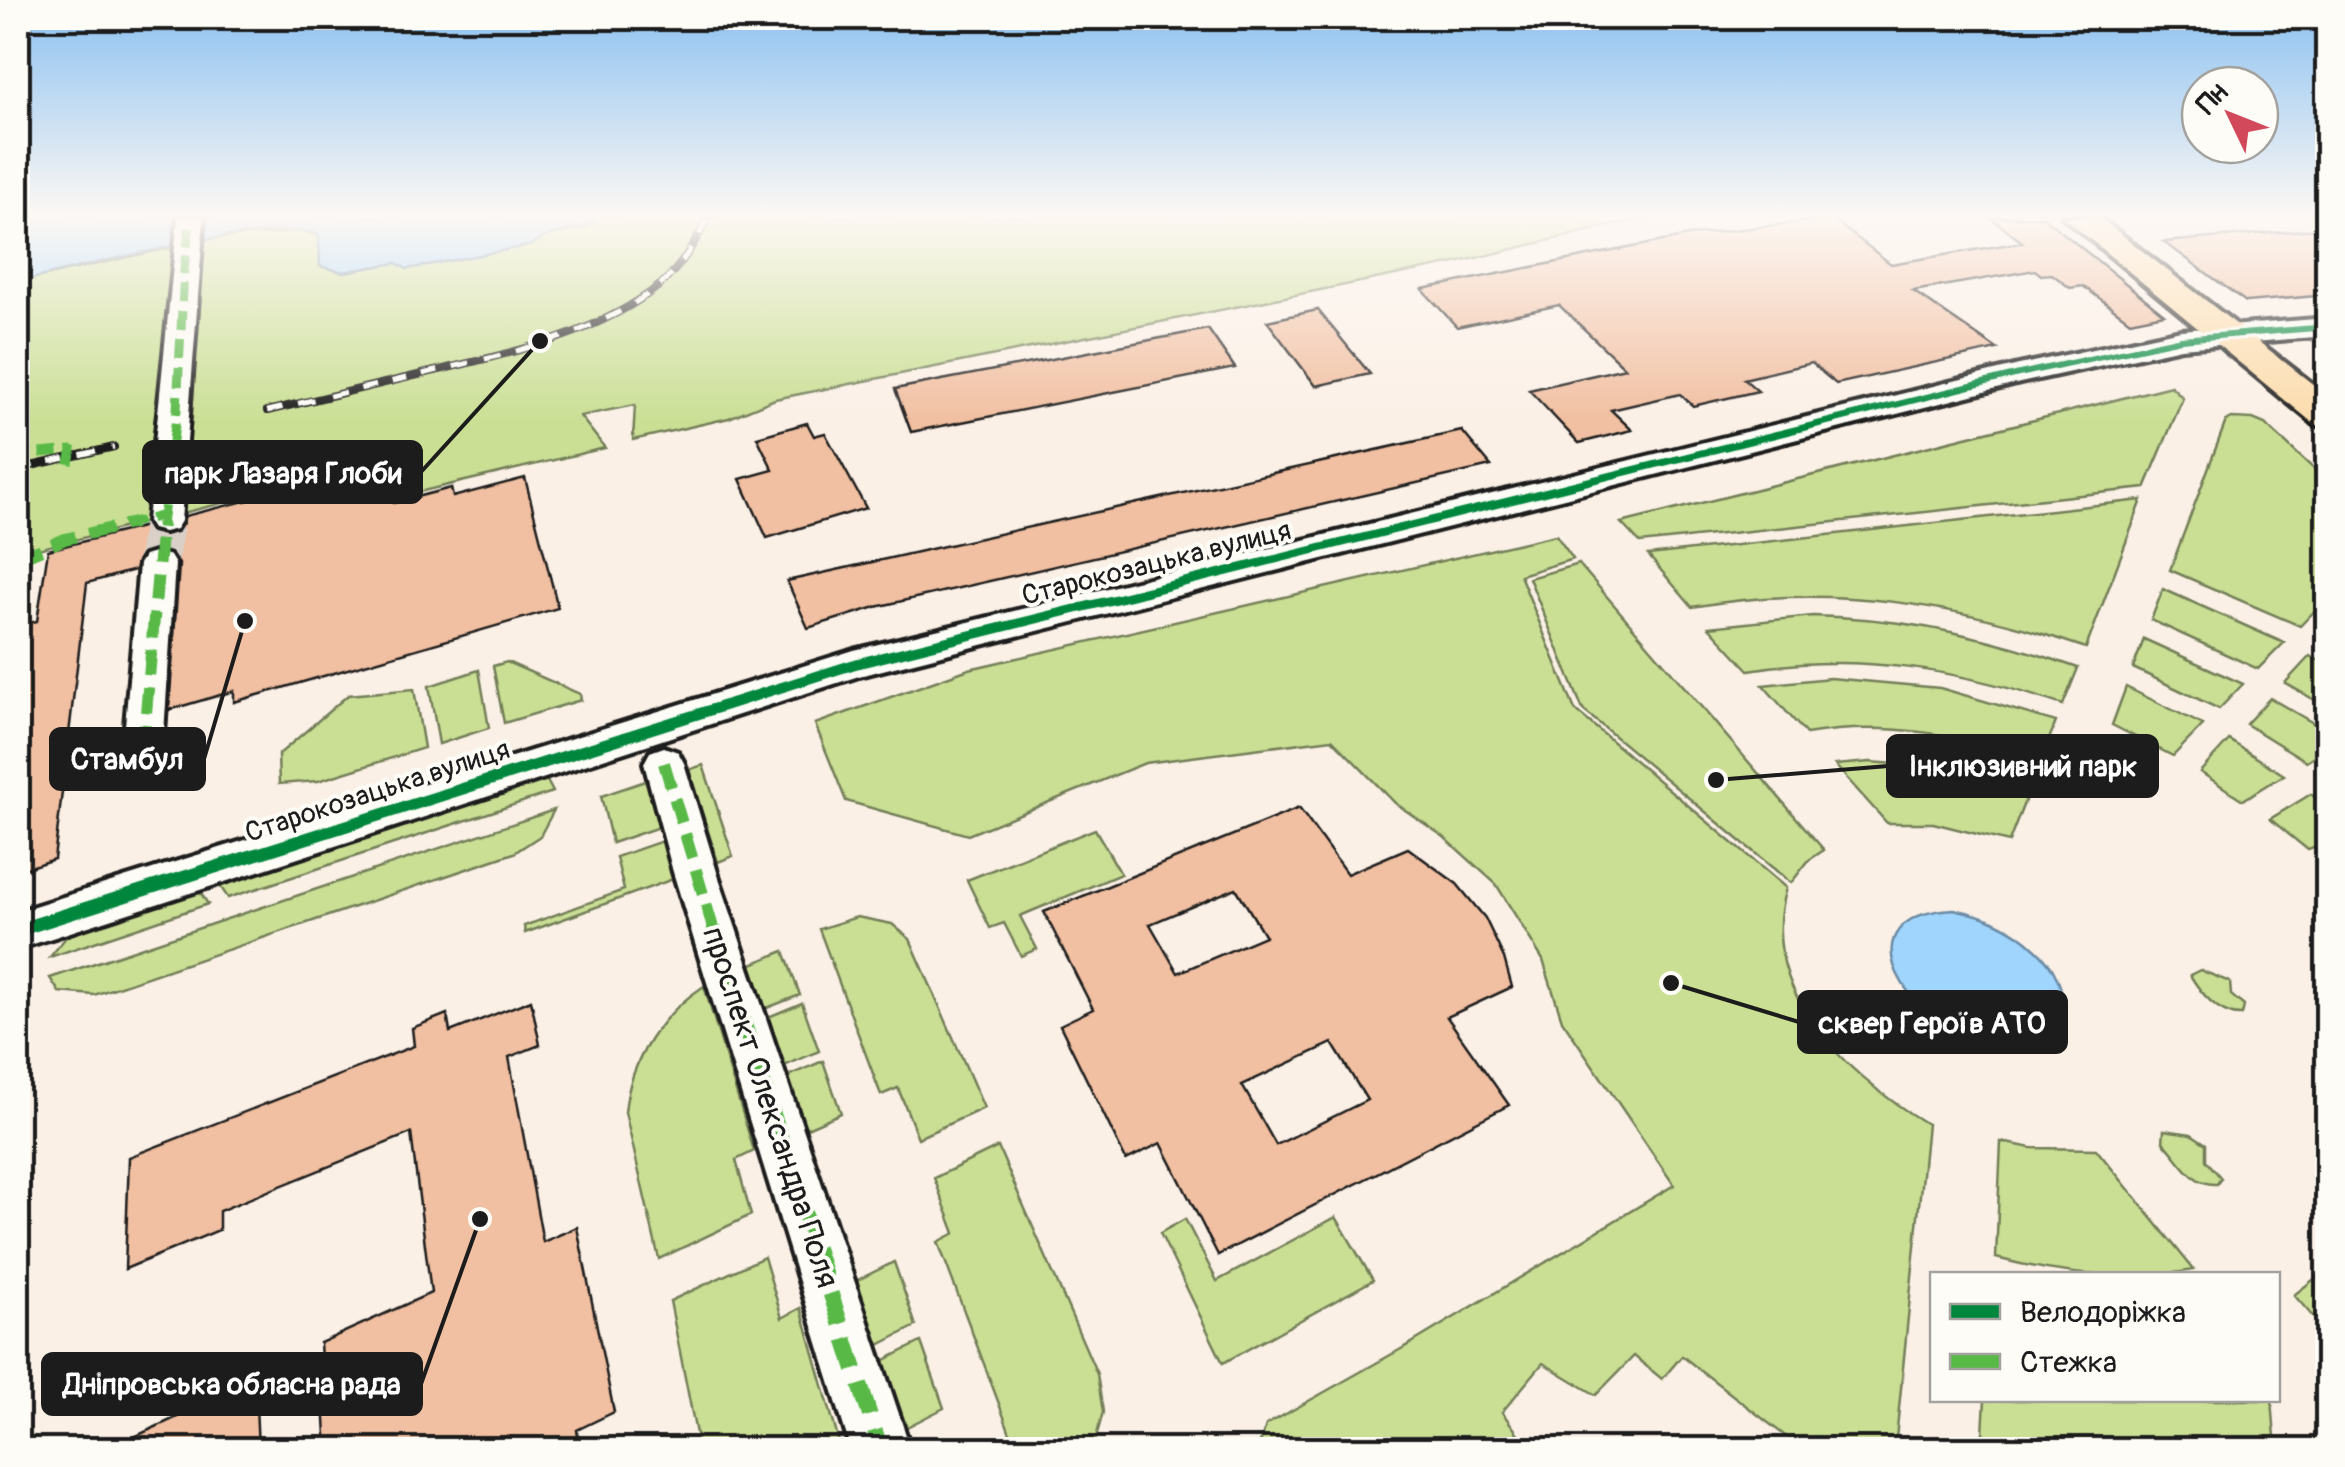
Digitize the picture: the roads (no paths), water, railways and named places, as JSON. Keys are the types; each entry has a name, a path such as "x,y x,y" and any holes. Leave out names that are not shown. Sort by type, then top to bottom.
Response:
{"main road":[{"path":"2167,285 2328,416"}],"street":[{"path":"164,521 177,410 183,285"},
{"name":"Старокозацька вулиця","path":"18,930 854,664 2019,374 2181,340 2328,327"},
{"path":"143,749 157,564"},
{"name":"проспект Олександра Поля","path":"664,763 695,872 881,1450"}],"water":[{"path":"1954,909 2008,928 2048,963 2057,978 2063,1011 2050,1038 2036,1046 2015,1049 1981,1044 1950,1029 1922,1007 1902,982 1892,957 1896,934 1915,917"}],"tunnel":[{"path":"163,525 164,521"},
{"path":"157,564 164,523"}],"railway":[{"path":"267,411 554,340 610,317 659,285"},
{"path":"18,469 114,447"}],"place":[{"name":"парк Лазаря Глоби","path":"540,341"},
{"name":"Стамбул","path":"245,621"},
{"name":"Інклюзивний парк","path":"1716,780"},
{"name":"сквер Героїв АТО","path":"1671,983"},
{"name":"Дніпровська обласна рада","path":"480,1219"}]}
